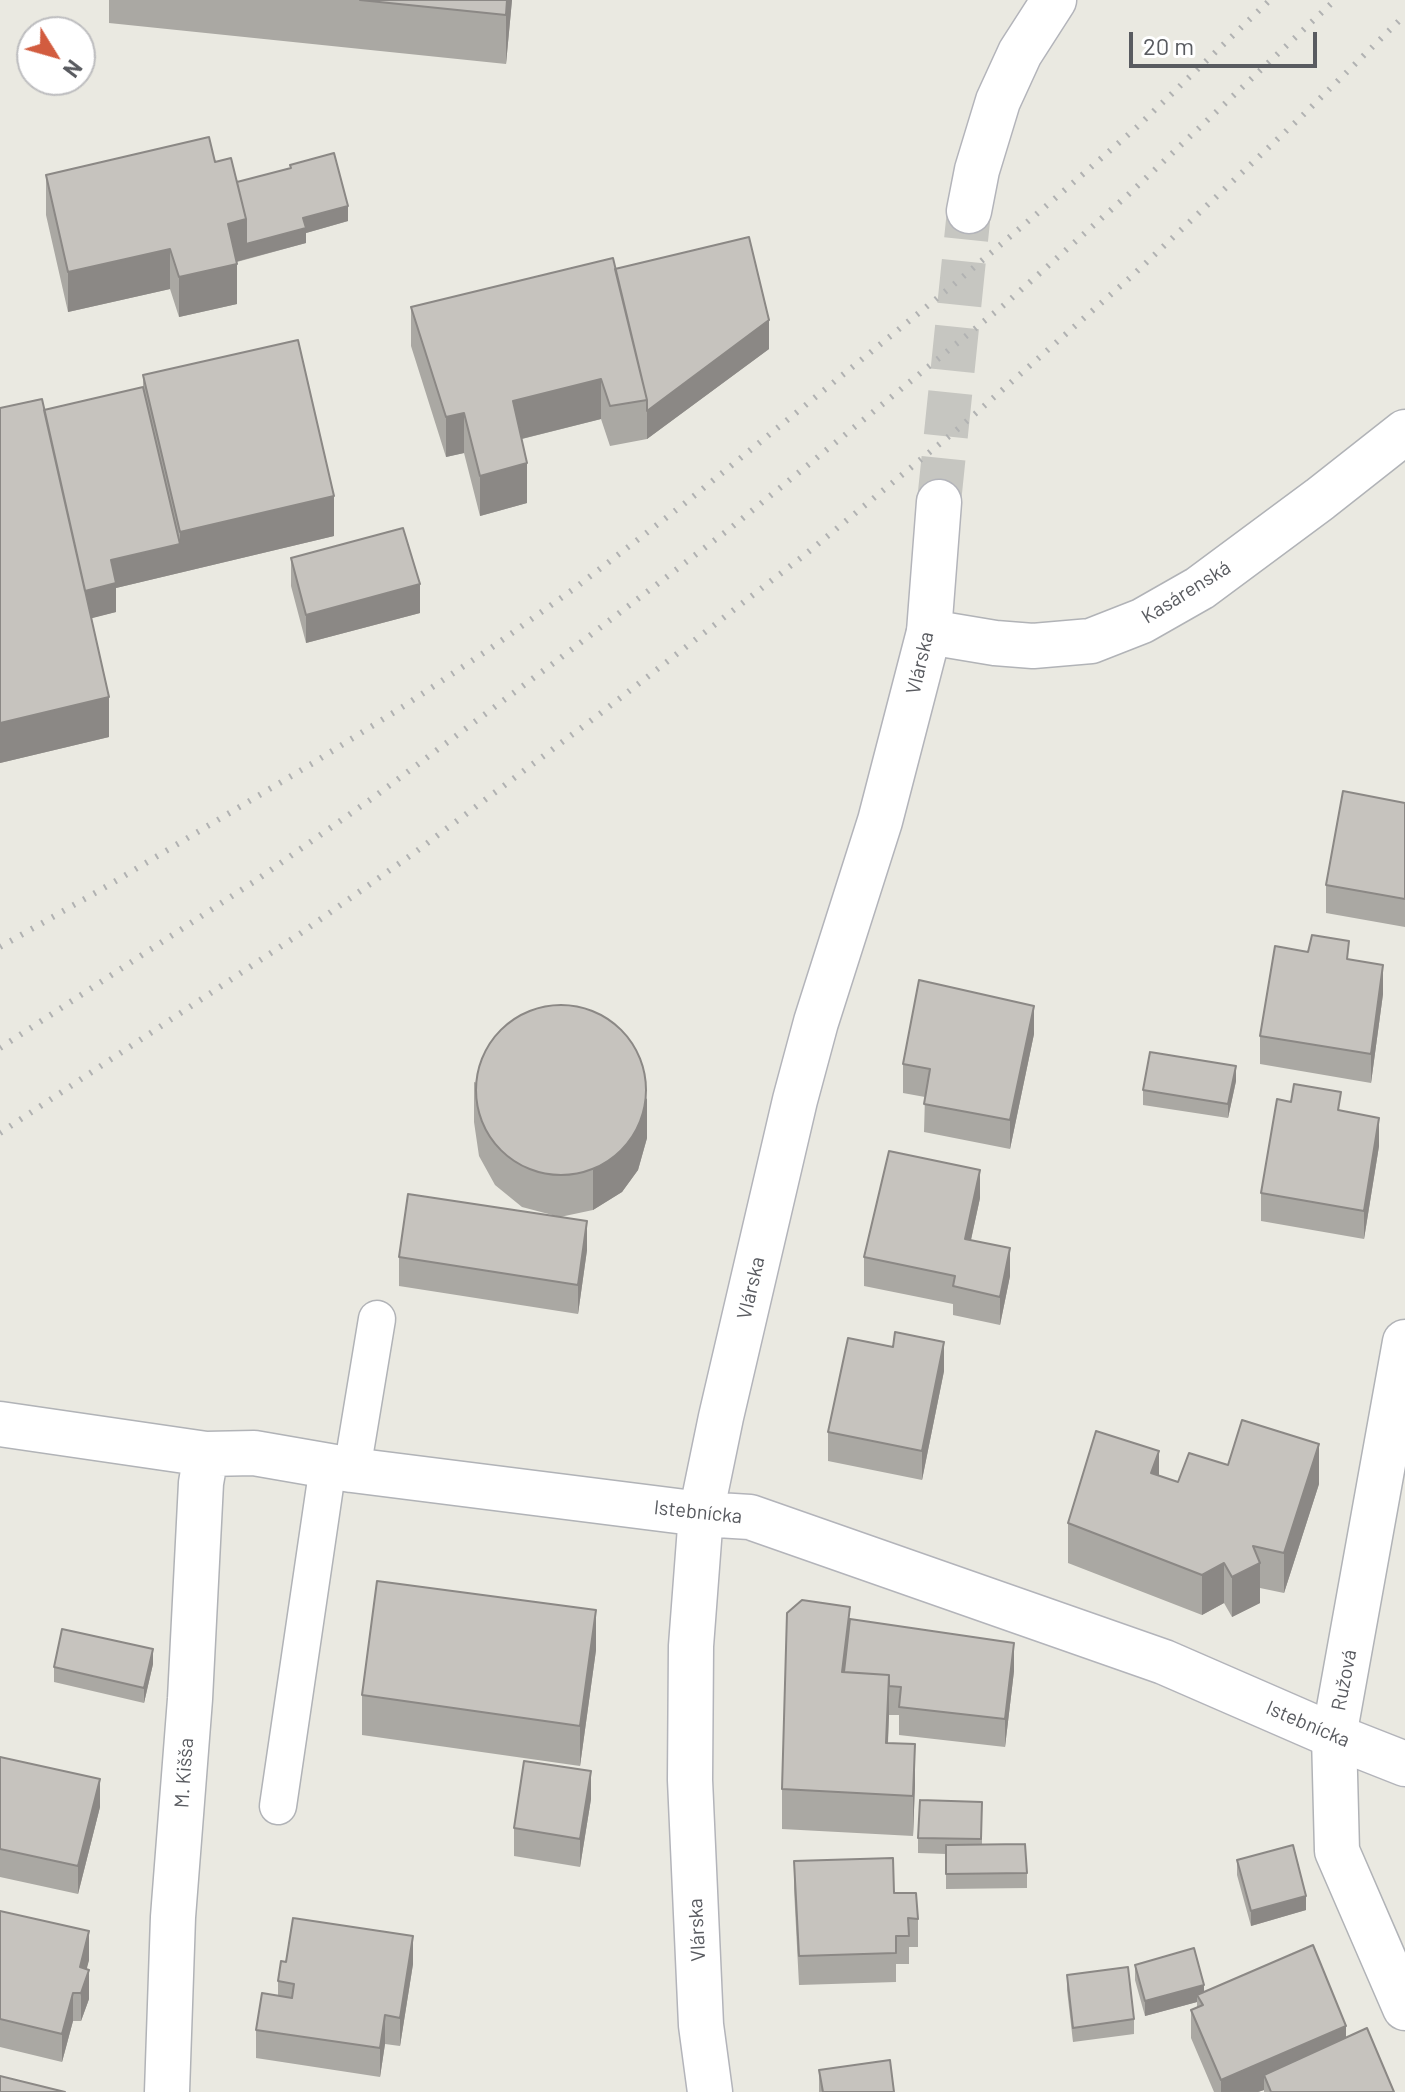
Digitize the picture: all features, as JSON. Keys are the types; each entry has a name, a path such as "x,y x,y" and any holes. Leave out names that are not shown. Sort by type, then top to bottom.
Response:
{"street":[{"path":"969,211 977,170 998,101 1020,53 1054,0"},
{"name":"Kasárenská","path":"929,632 1033,646 1091,641 1142,621 1200,588 1405,432"},
{"name":"Vlárska","path":"710,2092 701,2025 690,1780 691,1646 701,1514 795,1100 816,1022 880,821 929,632 939,502"},
{"name":"Ružová","path":"1405,1342 1334,1736 1337,1851 1405,2008"},
{"name":"Istebnícka","path":"0,1424 206,1454 254,1453 340,1468 701,1514 750,1517 1164,1662 1405,1764"},
{"name":"M. Kišša","path":"167,2092 173,1917 190,1699 201,1483 206,1454"}],"lane":[{"path":"278,1806 340,1468 377,1319"}],"building":[{"path":"360,0 507,0 506,15"},
{"path":"209,137 215,162 231,158 246,219 228,224 237,264 179,277 170,249 68,272 46,175"},
{"path":"334,153 348,206 303,218 306,228 246,244 246,219 237,182"},
{"path":"749,237 769,320 647,411 647,400 615,269"},
{"path":"613,258 647,400 610,406 601,379 513,401 527,463 480,476 464,413 446,417 411,307"},
{"path":"298,340 334,496 180,532 143,375"},
{"path":"143,387 180,544 111,560 116,583 85,591 44,410"},
{"path":"42,399 109,697 0,723 0,408"},
{"path":"403,528 420,584 306,615 291,558"},
{"path":"1343,791 1405,803 1405,899 1326,885"},
{"path":"1312,935 1349,941 1347,959 1383,965 1371,1054 1260,1036 1275,946 1308,952"},
{"path":"919,980 1034,1006 1010,1120 924,1104 930,1069 903,1064"},
{"path":"561,1005 594,1011 621,1030 640,1057 646,1090 640,1123 621,1150 594,1169 561,1175 528,1169 501,1150 482,1123 476,1090 482,1057 501,1030 528,1011"},
{"path":"1150,1052 1236,1066 1228,1104 1143,1090"},
{"path":"1294,1084 1341,1092 1338,1110 1379,1118 1364,1211 1261,1193 1277,1099 1291,1102"},
{"path":"889,1151 980,1170 965,1239 1010,1248 1000,1297 953,1286 955,1276 864,1257"},
{"path":"408,1194 587,1221 578,1285 399,1257"},
{"path":"895,1332 944,1342 922,1451 828,1432 848,1338 893,1347"},
{"path":"1242,1420 1319,1444 1284,1553 1253,1546 1260,1563 1232,1577 1224,1563 1202,1575 1068,1523 1096,1431 1159,1451 1151,1473 1178,1482 1189,1453 1228,1465"},
{"path":"377,1581 596,1610 580,1726 362,1695"},
{"path":"802,1600 850,1607 842,1672 889,1675 886,1743 915,1744 913,1796 782,1789 787,1613"},
{"path":"850,1619 1014,1643 1005,1719 899,1707 901,1687 889,1686 889,1675 844,1672"},
{"path":"62,1629 153,1649 144,1688 54,1667"},
{"path":"0,1757 100,1779 78,1866 0,1849"},
{"path":"524,1761 591,1771 580,1839 514,1828"},
{"path":"920,1800 982,1802 981,1839 918,1838"},
{"path":"1025,1844 1027,1873 946,1874 946,1845"},
{"path":"1293,1845 1306,1896 1251,1911 1237,1860"},
{"path":"893,1858 894,1893 916,1893 918,1919 908,1918 909,1936 896,1936 896,1953 799,1956 794,1861"},
{"path":"0,1911 89,1931 80,1967 89,1970 81,1993 73,1993 62,2034 0,2019"},
{"path":"293,1918 413,1936 400,2018 385,2015 380,2048 256,2030 262,1993 292,1998 294,1984 278,1981 281,1961 286,1962"},
{"path":"1313,1945 1346,2026 1221,2080 1191,2010 1203,2005 1197,1995"},
{"path":"1194,1948 1204,1985 1145,2001 1135,1965"},
{"path":"1128,1967 1134,2019 1073,2028 1067,1975"},
{"path":"1367,2028 1394,2092 1271,2092 1264,2075"},
{"path":"890,2060 894,2092 823,2092 819,2070"},
{"path":"0,2076 65,2092 0,2092"}],"tunnel":[{"path":"939,502 969,211"}],"railway":[{"path":"0,947 313,763 491,648 575,588 684,504 952,286 1137,127 1270,0"},
{"path":"0,1048 258,879 374,797 732,527 1004,305 1130,193 1335,0"},
{"path":"0,1133 301,933 414,853 807,553 959,428 1133,275 1405,15"}]}
